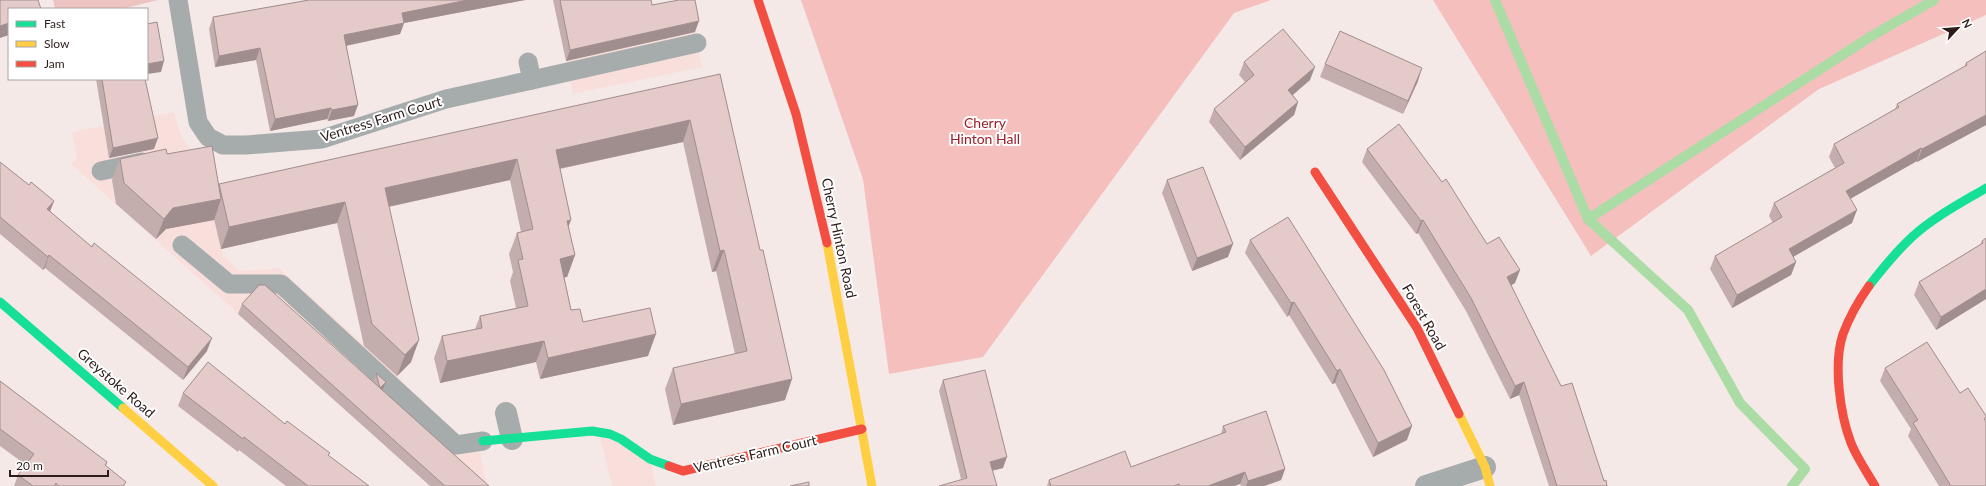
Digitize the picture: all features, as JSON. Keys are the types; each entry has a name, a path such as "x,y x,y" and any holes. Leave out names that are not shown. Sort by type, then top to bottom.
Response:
{"street":[{"name":"Cherry Hinton Road","path":"758,0 769,28 802,134 822,216 872,486"},
{"name":"Forest Road","path":"1314,172 1417,328 1488,477"},
{"path":"1875,486 1851,444 1842,413 1838,371 1843,335 1861,296 1881,270 1912,237 1941,215 1986,188"},
{"name":"Greystoke Road","path":"0,302 213,486"},
{"path":"506,413 512,439"},
{"name":"Ventress Farm Court","path":"483,441 592,431 610,434 622,439 650,459 683,471 862,429"},
{"path":"1426,486 1488,477"}],"lane":[{"path":"178,0 198,122 208,137 223,145"},
{"name":"Ventress Farm Court","path":"200,150 223,145 246,145 322,139 446,99 697,43"},
{"path":"528,62 532,80"},
{"path":"101,171 162,158"},
{"name":"Ventress Farm Court","path":"182,245 229,284 281,284 456,445 483,441"}],"shaded area":[{"path":"53,0 158,0 126,8 55,8"},
{"path":"690,8 702,67 573,94 560,35"},
{"path":"174,112 181,136 204,167 223,256 240,271 279,268 368,348 386,331 415,358 397,377 458,434 478,442 487,486 411,469 70,163 77,159 72,132"},
{"path":"599,432 650,459 656,486 612,486"}],"green space":[{"name":"Cherry Hinton Hall","path":"801,0 1271,0 1234,13 983,357 889,374 863,179"},
{"path":"1433,0 1986,0 1986,15 1819,89 1591,256"}],"building":[{"path":"0,0 38,0 41,8 8,8 8,23 0,26"},
{"path":"309,0 468,0 402,13 404,23 344,35 358,105 332,110 331,108 275,119 260,48 219,56 213,17"},
{"path":"560,0 651,0 652,5 679,0 695,0 699,21 570,50"},
{"path":"157,22 164,61 148,64 148,24"},
{"path":"1283,29 1315,67 1288,90 1298,102 1245,147 1214,109 1254,75 1244,62"},
{"path":"1340,31 1422,68 1408,101 1325,64"},
{"path":"1986,51 1986,115 1922,149 1921,148 1846,191 1857,210 1789,249 1796,262 1737,295 1715,256 1782,217 1774,203 1844,163 1834,144 1899,107 1897,104 1967,65 1966,63"},
{"path":"720,74 760,250 763,250 792,379 681,404 673,368 747,351 724,250 720,251 690,120 556,150 571,220 567,221 575,255 560,259 571,310 580,309 583,322 650,308 656,334 548,358 544,341 447,361 442,336 482,328 480,316 528,306 518,260 523,259 517,233 533,229 517,159 385,188 419,340 405,355 372,324 345,202 229,227 219,184"},
{"path":"102,80 145,80 158,138 113,148"},
{"path":"1399,124 1442,182 1446,179 1487,244 1499,237 1520,270 1507,277 1561,386 1572,383 1604,481 1606,480 1607,486 1557,486 1524,382 1515,386 1471,298 1423,220 1421,221 1367,149"},
{"path":"212,146 221,199 173,208 164,219 124,183 120,159 166,149 167,154"},
{"path":"0,162 29,185 31,182 54,201 47,209 92,247 94,243 212,338 188,367 49,255 48,257 0,217"},
{"path":"1203,167 1233,244 1197,258 1167,180"},
{"path":"1288,217 1384,370 1412,426 1378,443 1340,369 1337,371 1294,302 1291,303 1250,240"},
{"path":"1986,238 1986,289 1941,317 1919,282 1983,243 1982,241"},
{"path":"259,285 265,285 489,486 445,486 242,304"},
{"path":"1927,342 1960,393 1968,388 1986,416 1984,419 1986,422 1986,486 1951,486 1913,423 1918,420 1885,368"},
{"path":"208,362 285,424 287,421 330,453 328,455 369,486 308,486 183,393"},
{"path":"985,370 1007,457 990,462 997,486 939,486 967,478 943,380"},
{"path":"376,373 386,382 380,388"},
{"path":"0,381 107,462 105,465 126,482 123,486 59,486 56,483 54,486 33,486 18,475 34,454 0,429"},
{"path":"1266,411 1285,469 1248,481 1245,472 1208,486 1180,486 1179,484 1174,486 1051,486 1049,480 1125,451 1131,467 1226,432 1223,426"},
{"path":"809,482 809,486 790,486"}],"waterway":[{"path":"1495,0 1588,219 1688,310 1740,403 1805,469 1792,486"},
{"path":"1588,219 1870,37 1934,0"}],"traffic: fast":[{"path":"1869,286 1884,267 1920,230 1986,188"},
{"path":"0,302 123,408"},
{"path":"483,441 592,431 610,434 621,439 650,459 669,466"}],"traffic: slow":[{"path":"827,243 872,486"},
{"path":"123,408 213,486"},
{"path":"1459,414 1485,467 1490,486"}],"traffic: jam":[{"path":"758,0 796,114 827,243"},
{"path":"1315,172 1417,328 1459,414"},
{"path":"1869,286 1854,309 1843,334 1838,360 1838,374 1841,404 1847,431 1856,454 1875,486"},
{"path":"669,466 683,471 862,429"}]}
